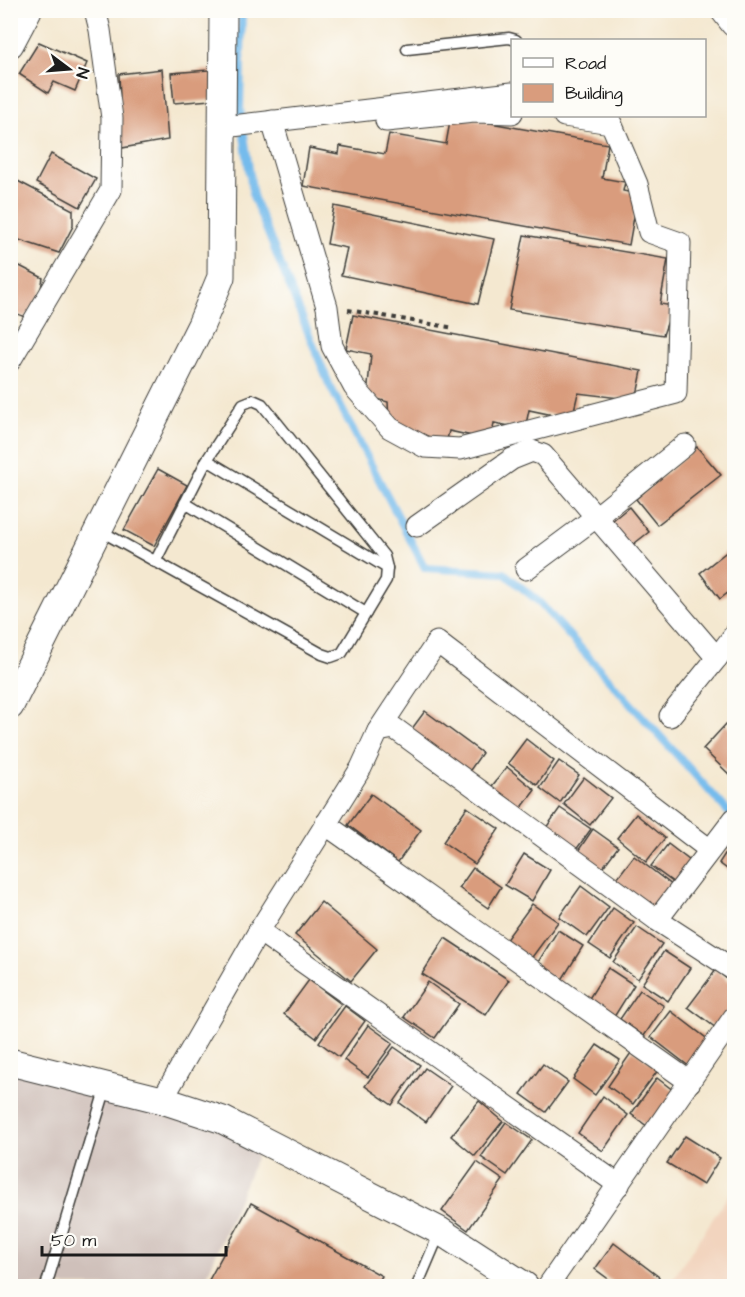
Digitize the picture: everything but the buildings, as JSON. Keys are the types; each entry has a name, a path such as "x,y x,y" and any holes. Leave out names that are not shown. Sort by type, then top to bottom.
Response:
{"street":[{"path":"10,44 28,10"},
{"path":"10,361 111,190 111,118 100,30 95,10"},
{"path":"10,706 201,325 221,277 233,126 223,10"},
{"path":"724,10 735,23"},
{"path":"233,126 274,126 488,104 511,94"},
{"path":"488,104 511,112"},
{"path":"274,126 327,307 332,346 354,387 390,428 425,447 460,449 676,393 680,243 649,232 637,184 611,123 571,117"},
{"path":"526,569 596,517 685,445"},
{"path":"417,526 512,459 532,451 543,455 717,658"},
{"path":"670,716 735,635"},
{"path":"162,1100 259,931 361,768 378,730 437,642 710,850"},
{"path":"378,730 394,728 657,920 735,970"},
{"path":"325,824 690,1082"},
{"path":"657,920 731,824"},
{"path":"259,931 619,1185"},
{"path":"548,1287 735,1017"},
{"path":"10,1062 162,1100 223,1120 440,1231 525,1287"}],"lane":[{"path":"407,49 512,39"},
{"path":"99,530 155,562 331,657 342,653 386,580 387,568 384,556 262,404 253,400 243,404 207,460 155,562"},
{"path":"207,460 387,568"},
{"path":"185,503 366,613"},
{"path":"46,1287 106,1087"},
{"path":"417,1287 440,1231"}],"path":[{"path":"327,307 454,328"}],"shaded area":[{"path":"11,1064 262,1143 204,1283 210,1286 11,1286"},
{"path":"734,1187 734,1286 668,1286"}],"waterway":[{"path":"242,10 240,108 253,196 329,384 425,568 504,573 538,601 733,817"}]}
